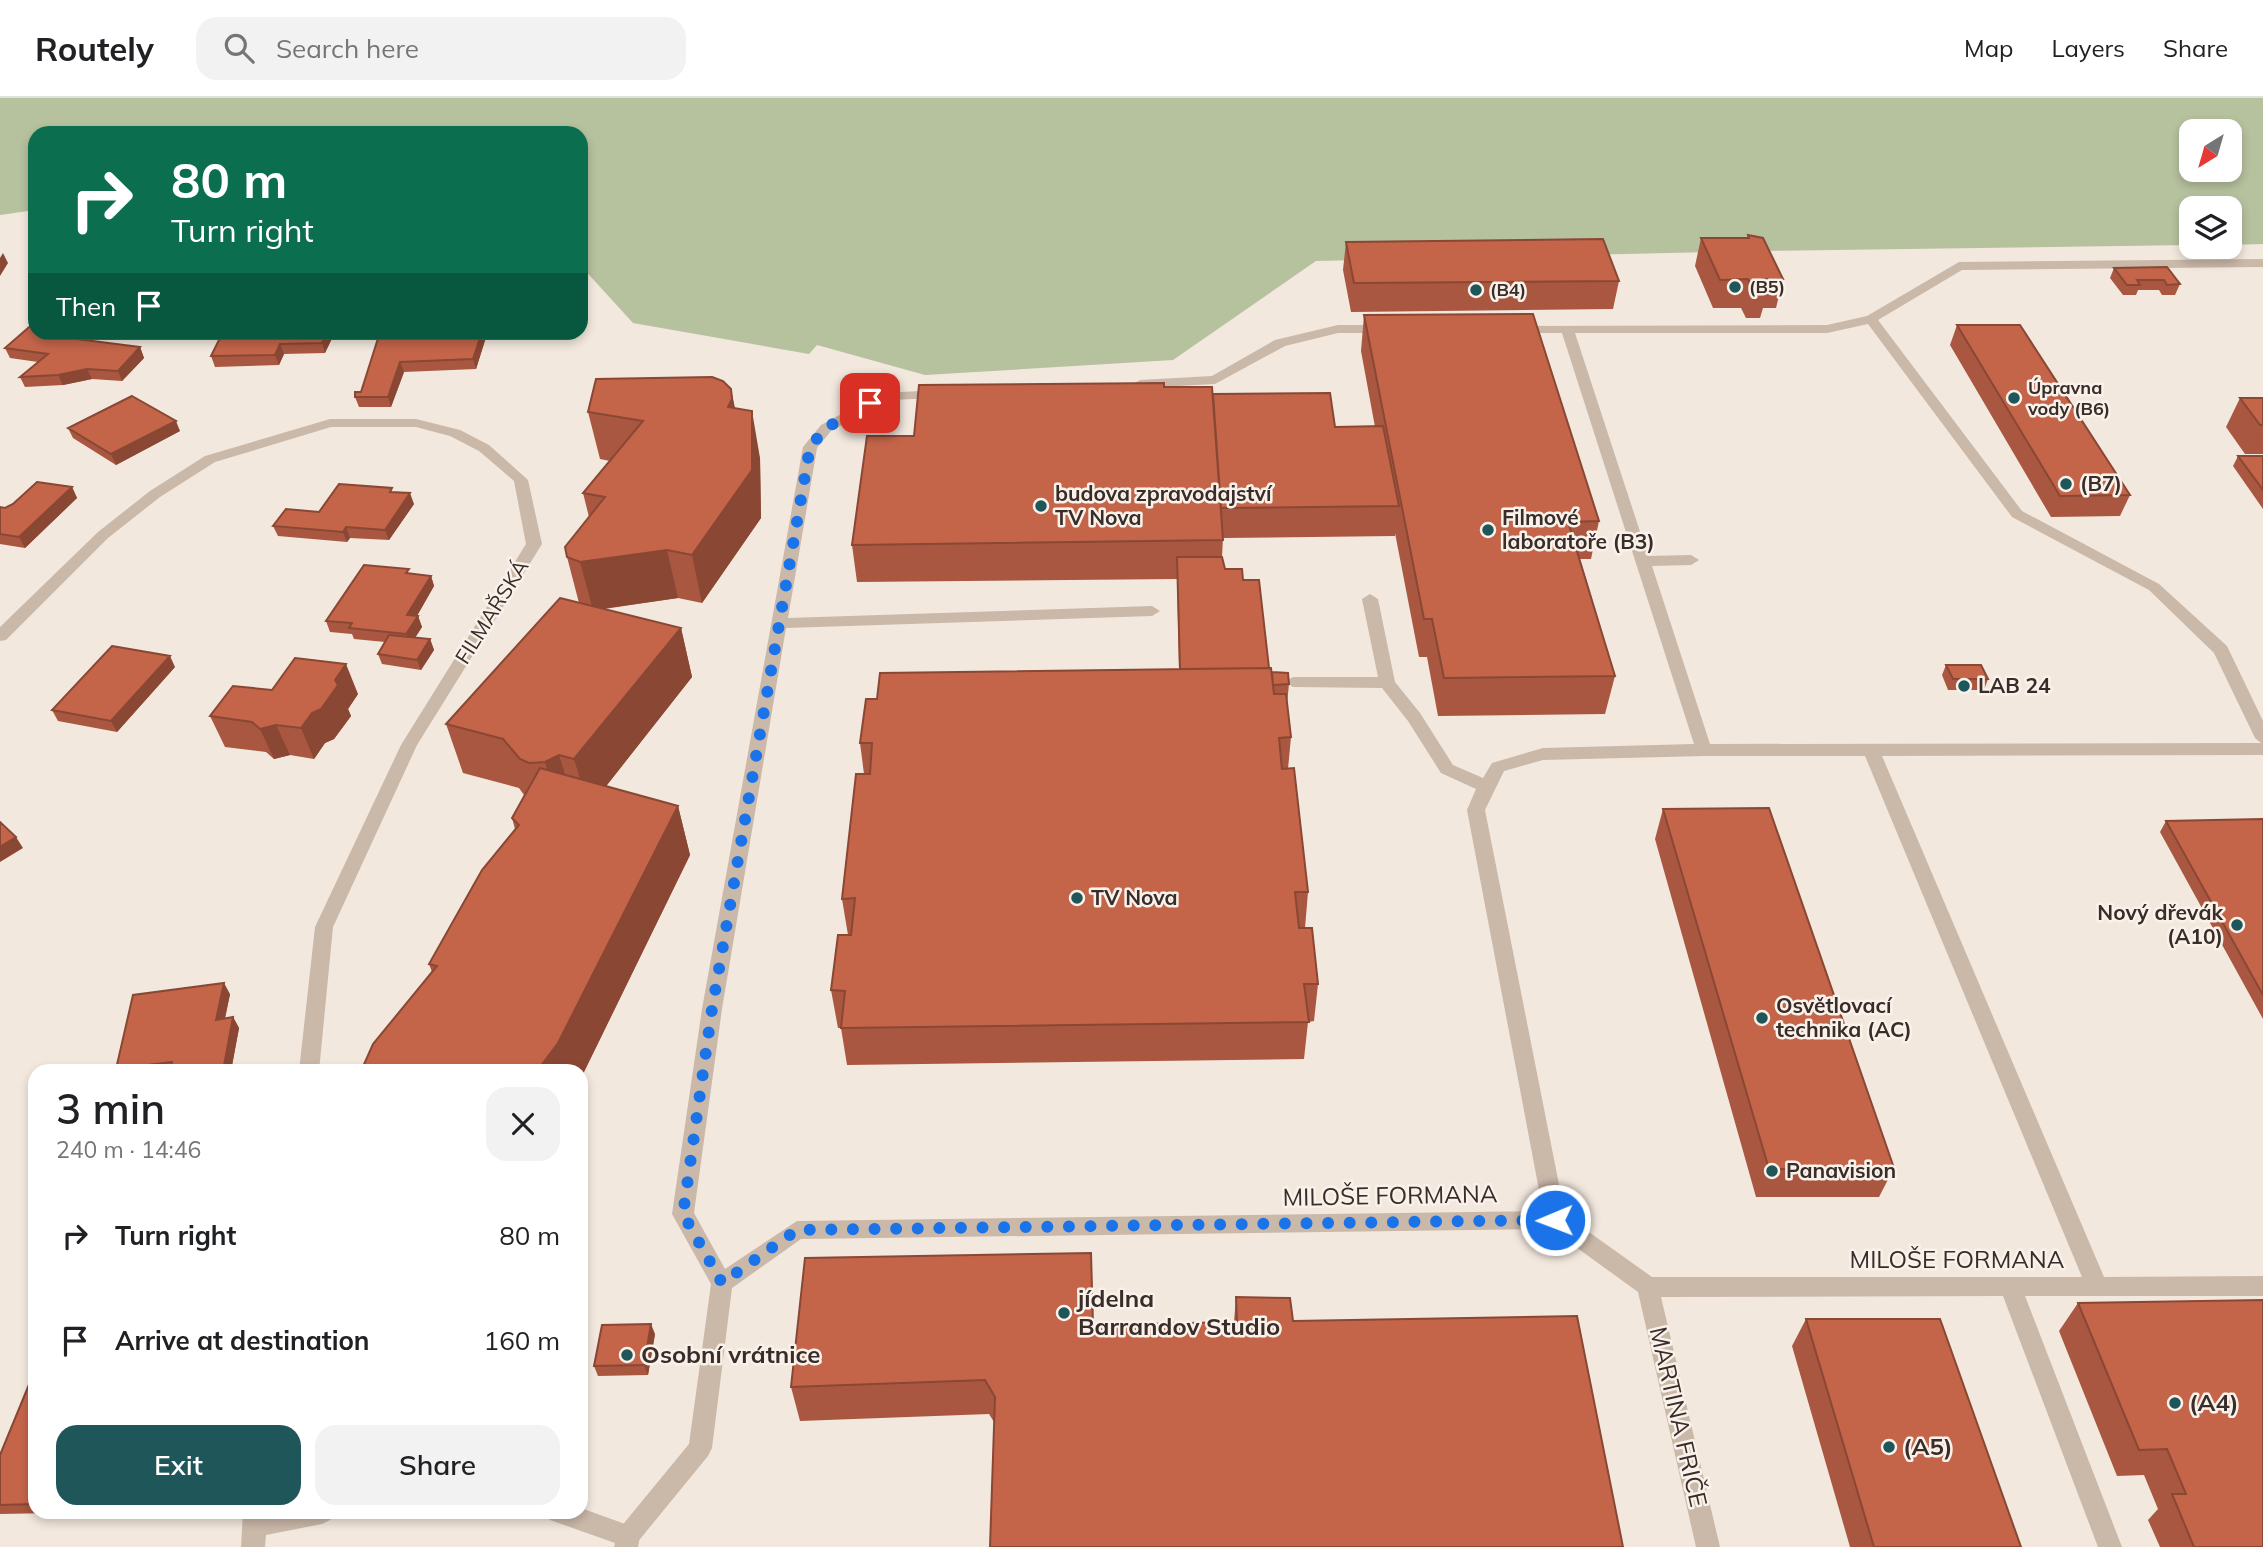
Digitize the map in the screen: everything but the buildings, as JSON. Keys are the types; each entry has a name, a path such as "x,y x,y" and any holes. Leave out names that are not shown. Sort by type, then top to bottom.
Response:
{"street":[{"path":"1501,329 1827,329 1871,318 1959,266 2263,263"},
{"path":"1871,318 2017,514 2154,587 2221,650 2263,738"},
{"path":"1118,385 1214,380 1280,343 1338,330 1393,329"},
{"path":"1567,329 1704,750"},
{"path":"575,1519 627,1541 700,1448 722,1283 683,1214 712,1009 810,447 826,428 885,396 954,393"},
{"name":"FILMAŘSKÁ","path":"0,636 103,535 155,494 210,459 330,423 416,423 455,433 484,448 521,480 534,544 409,745 324,928 310,1064"},
{"path":"1643,561 1691,560"},
{"path":"1370,599 1387,682 1414,717 1447,769 1486,786"},
{"path":"780,624 1152,611"},
{"path":"1293,682 1387,682"},
{"path":"1648,1287 1555,1220 1476,810 1486,786 1499,767 1543,754 1704,750 2263,749"},
{"path":"1871,750 2097,1286"},
{"name":"MILOŠE FORMANA","path":"722,1283 797,1230 1555,1220"},
{"path":"2010,1286 2110,1547"},
{"name":"MILOŠE FORMANA","path":"1648,1287 2263,1286"},
{"name":"MARTINA FRIČE","path":"1648,1287 1708,1547"},
{"path":"254,1528 292,1519"}],"green space":[{"path":"0,98 2263,98 2263,244 2242,245 2242,196 2179,196 2179,245 1316,261 1173,360 925,375 817,345 809,354 633,323 588,274 588,126 28,126 28,211 0,215"}],"place":[{"name":"(B5)","path":"1735,287"},
{"name":"(B4)","path":"1476,290"},
{"name":"Úpravna vody (B6)","path":"2014,398"},
{"name":"(B7)","path":"2066,484"},
{"name":"budova zpravodajství TV Nova","path":"1041,506"},
{"name":"Filmové laboratoře (B3)","path":"1488,530"},
{"name":"LAB 24","path":"1964,686"},
{"name":"TV Nova","path":"1077,898"},
{"name":"Nový dřevák (A10)","path":"2237,925"},
{"name":"Osvětlovací technika (AC)","path":"1762,1018"},
{"name":"Panavision","path":"1772,1171"},
{"name":"jídelna Barrandov Studio","path":"1064,1313"},
{"name":"Osobní vrátnice","path":"627,1355"},
{"name":"(A4)","path":"2175,1403"},
{"name":"(A5)","path":"1889,1447"}],"route":[{"path":"870,403 826,428 810,447 712,1009 683,1214 722,1283 797,1230 1555,1220"}]}
